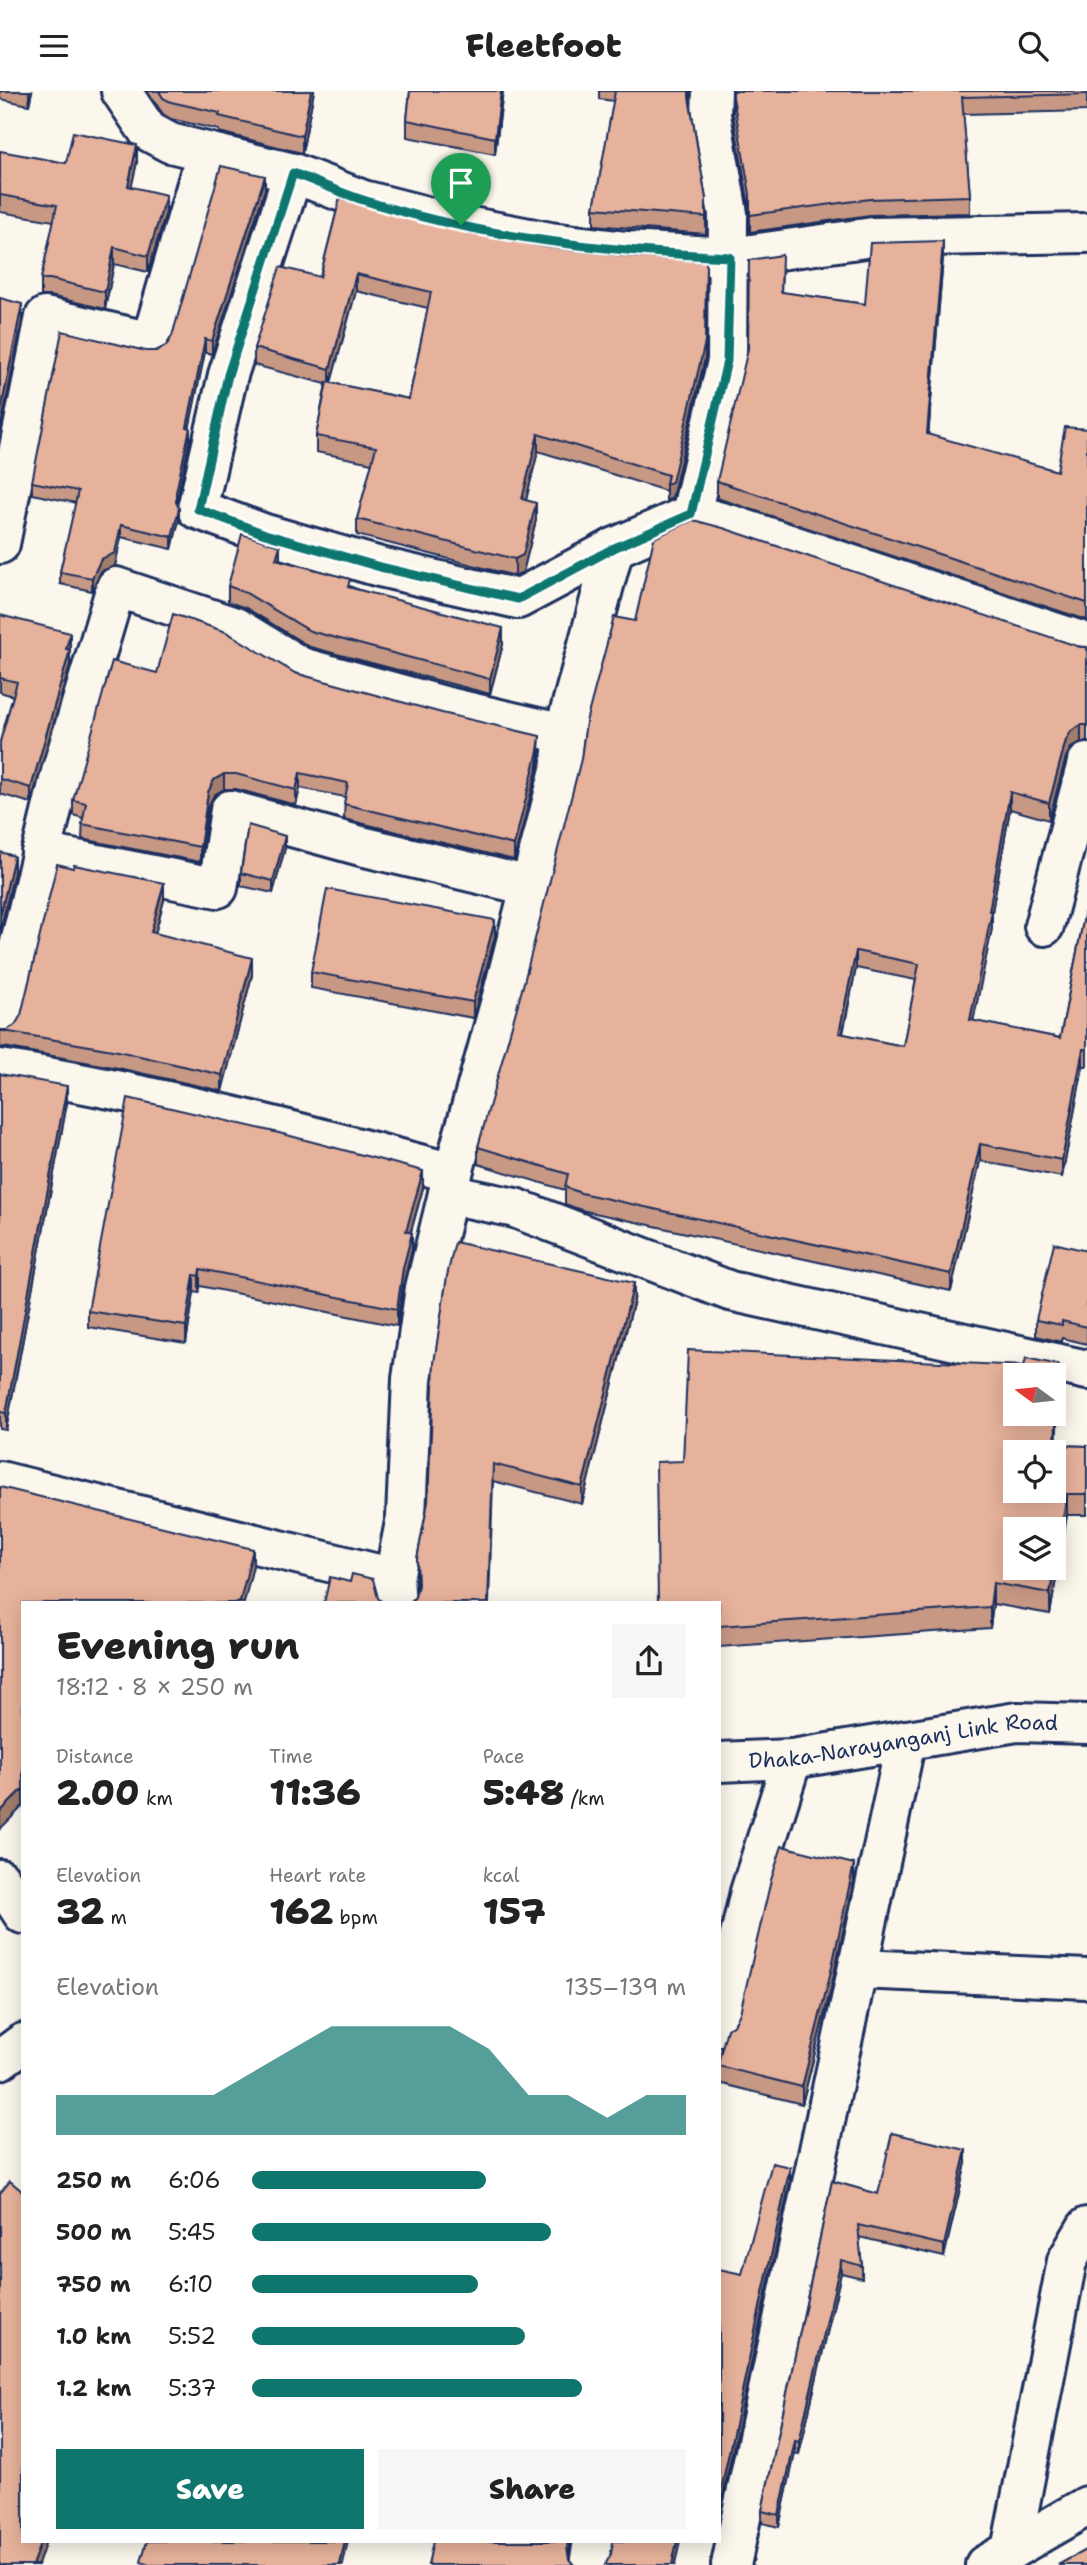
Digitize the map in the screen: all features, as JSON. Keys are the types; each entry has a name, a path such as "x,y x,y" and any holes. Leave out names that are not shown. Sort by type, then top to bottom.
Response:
{"main road":[{"path":"121,91 148,131 170,143 293,173 363,200 461,225 550,242 626,251 730,257 873,237 1087,233"},
{"path":"691,514 727,361 730,257 728,214 711,115 712,91"},
{"path":"0,544 45,317 151,342 206,153"},
{"path":"293,173 228,375 198,509 265,534 380,567 518,599 614,548 691,514 729,524 1087,643"},
{"path":"0,1481 395,1591 406,1517 414,1366 425,1288 450,1183 560,770 564,734 614,548"},
{"path":"0,1026 61,772 116,587 235,627 301,667 448,707 564,734"},
{"path":"1044,926 1087,763"},
{"path":"41,853 219,888 230,810 362,846 530,886"},
{"path":"0,1069 82,1082 162,1100 450,1183 730,1291 1087,1370"},
{"name":"Dhaka-Narayanganj Link Road","path":"721,1762 792,1759 1017,1722 1087,1724"},
{"path":"731,2565 906,1740"},
{"path":"721,2017 750,1892 792,1759"},
{"path":"0,1879 21,1911"},
{"path":"858,1969 1087,1979"},
{"path":"0,2060 21,2044"},
{"path":"998,2558 1068,2261 1087,2227"},
{"path":"998,2558 1087,2506"},
{"path":"589,2565 593,2543"}],"building":[{"path":"159,91 311,91 302,136 171,102 163,98"},
{"path":"410,91 501,91 495,138 407,120"},
{"path":"615,91 689,91 706,199 706,217 594,208"},
{"path":"733,91 1087,91 1087,94 962,97 970,196 870,199 750,215 750,194"},
{"path":"73,132 137,145 128,186 166,195 148,256 114,247 105,292 41,279 57,205 0,195 0,151 66,163"},
{"path":"221,166 265,176 212,341 205,339 176,492 179,508 172,537 121,525 115,553 101,559 92,578 60,572 78,491 32,482 62,331 146,351 156,351 166,346 172,336"},
{"path":"340,198 456,229 546,247 706,261 705,342 672,482 666,484 668,475 538,434 522,499 536,503 523,555 515,559 357,519 376,447 316,436 327,382 409,399 431,292 356,274 330,369 254,348 280,267 320,277"},
{"path":"943,241 927,434 1057,471 1065,427 1087,429 1087,603 717,481 748,349 749,260 782,255 781,292 865,304 870,243"},
{"path":"0,298 22,304 0,415"},
{"path":"693,520 1080,647 1087,647 1087,725 1081,725 1071,731 1066,740 1049,803 1010,792 989,911 992,911 970,1020 1060,1038 1087,901 1087,1049 1083,1049 1062,1160 980,1144 951,1274 581,1193 565,1187 568,1174 478,1147 524,982 614,617 635,621 654,538","holes":["856,951 919,964 903,1046 839,1033"]},
{"path":"242,534 280,546 276,559 350,579 348,587 503,628 490,679 310,631 246,593 228,586"},
{"path":"173,614 226,632 295,673 442,713 540,736 514,845 344,804 348,783 300,773 296,790 236,774 224,774 214,780 208,792 200,847 82,824 86,803 73,800 112,661 157,673"},
{"path":"0,615 70,633 66,649 70,650 31,788 0,779 0,742 17,682 0,678"},
{"path":"248,825 285,836 273,881 241,873"},
{"path":"0,852 14,856 0,916"},
{"path":"57,864 164,883 151,932 252,958 222,1075 118,1051 0,1031 15,1025 21,1015"},
{"path":"327,889 495,920 473,1002 311,972"},
{"path":"0,1074 67,1086 6,1413 0,1412"},
{"path":"128,1098 279,1133 423,1171 406,1231 412,1233 397,1309 200,1269 199,1276 194,1275 186,1326 88,1311"},
{"path":"455,1242 634,1283 582,1487 493,1464 488,1601 412,1601 418,1585 417,1559 428,1502 434,1363"},
{"path":"1054,1243 1087,1251 1087,1327 1062,1321 1062,1325 1036,1320"},
{"path":"688,1350 1003,1365 1003,1426 1056,1426 1055,1440 1003,1440 1003,1503 1065,1503 1063,1517 1003,1517 1003,1580 1052,1580 1050,1593 993,1583 990,1607 721,1626 721,1601 658,1601 656,1462 683,1461"},
{"path":"1026,1358 1050,1363 1025,1363"},
{"path":"1066,1445 1087,1446 1087,1494 1067,1494 1066,1500"},
{"path":"0,1487 253,1549 240,1601 21,1601 21,1791 0,1812"},
{"path":"352,1574 373,1579 381,1601 324,1601 330,1577 350,1582"},
{"path":"782,1846 854,1864 802,2087 721,2067 721,2052 727,2029 735,2023 740,2013 771,1880"},
{"path":"892,2133 966,2150 944,2245 858,2225 862,2266 841,2260 799,2441 795,2440 779,2515 762,2511 832,2181 878,2194"},
{"path":"772,2163 790,2167 721,2490 721,2269 742,2274"},
{"path":"10,2181 21,2190 21,2543 40,2543 32,2565 0,2565 0,2193"},
{"path":"146,2543 345,2543 340,2565 149,2565 141,2562"},
{"path":"433,2543 568,2543 569,2559 574,2565 428,2565"},
{"path":"613,2543 677,2543 672,2565 605,2565"},
{"path":"1087,2549 1087,2565 1058,2565"}],"route":[{"path":"293,173 363,200 461,225 550,242 626,251 730,257 727,361 691,514 614,548 518,599 380,567 265,534 198,509 228,375 293,173"}]}
